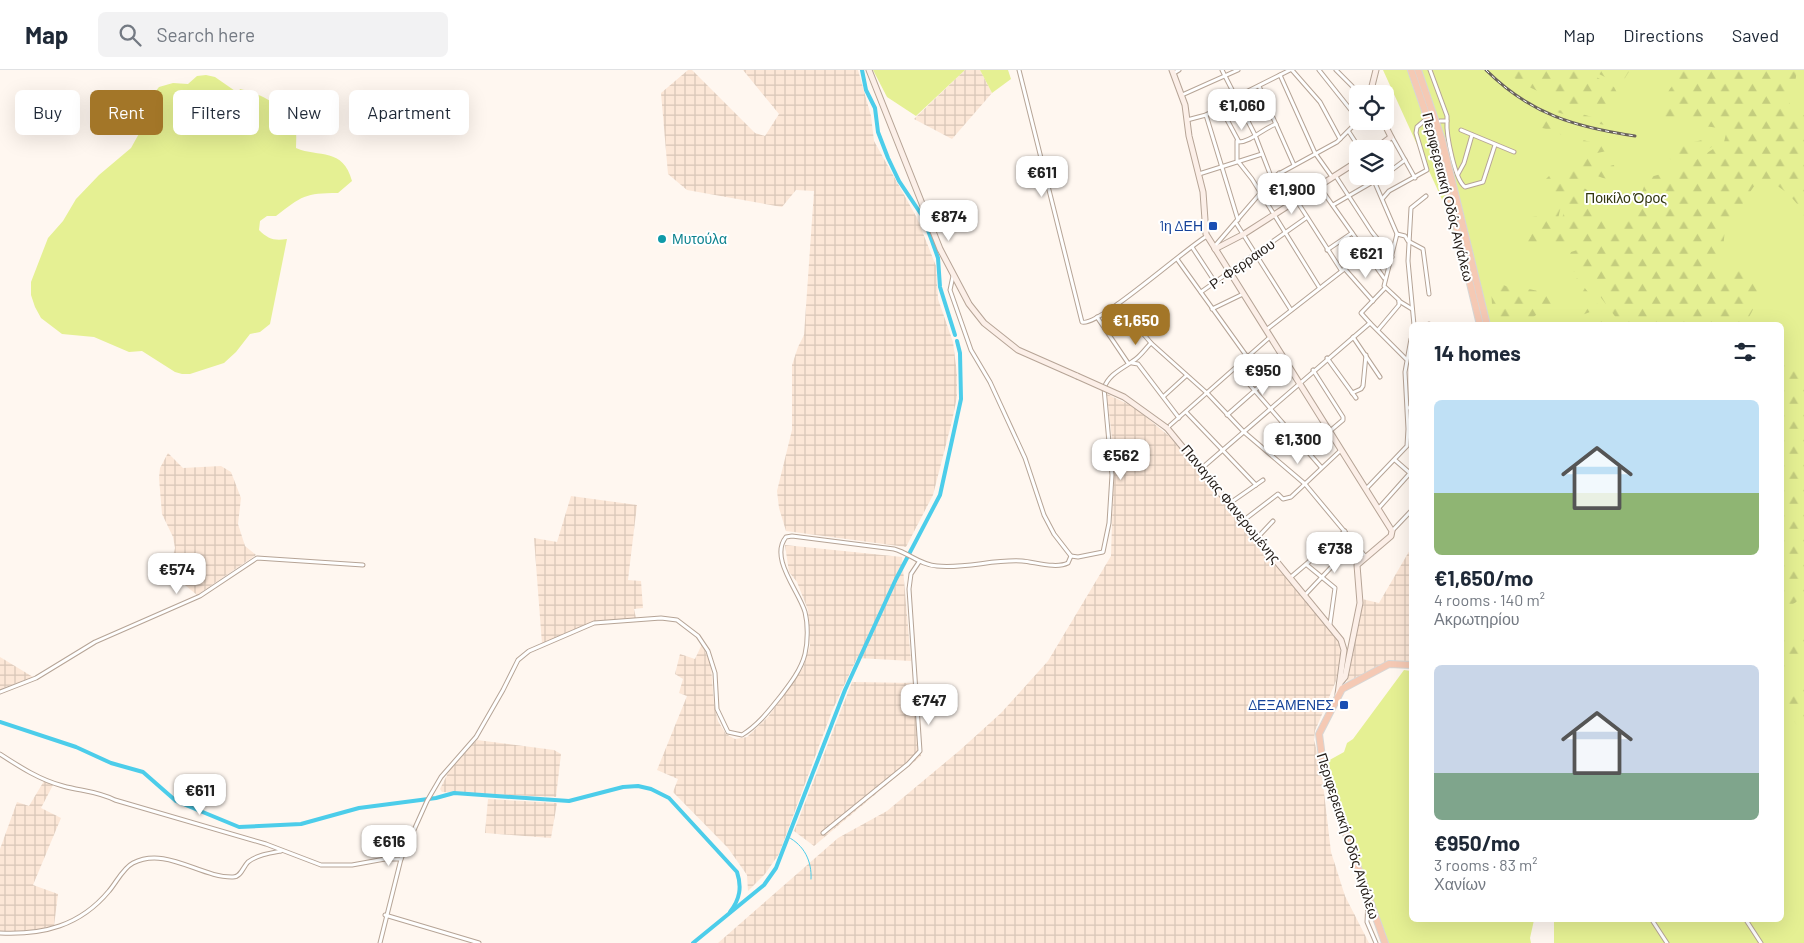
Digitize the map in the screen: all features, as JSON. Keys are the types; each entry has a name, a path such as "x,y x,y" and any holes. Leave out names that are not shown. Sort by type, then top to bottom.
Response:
{"highway":[{"name":"Περιφερειακή Οδός Αιγάλεω","path":"1411,70 1437,146 1479,322"},
{"name":"Περιφερειακή Οδός Αιγάλεω","path":"1418,70 1444,146 1486,322"},
{"name":"Περιφερειακή Οδός Αιγάλεω","path":"1384,943 1368,900 1319,745 1319,734 1337,695 1348,684 1389,664 1409,665"}],"street":[{"path":"870,72 876,70"},
{"path":"1019,70 1082,322 1086,324 1118,304 1207,236"},
{"path":"1222,70 1255,135 1272,179"},
{"path":"1182,95 1238,70"},
{"path":"1187,120 1206,115 1236,97 1291,70 1320,102 1340,140"},
{"path":"1319,70 1349,108"},
{"path":"1336,70 1351,85"},
{"path":"1372,85 1376,70"},
{"path":"1430,70 1447,121 1446,130 1458,175 1465,187 1483,182 1495,145"},
{"path":"1175,71 1203,192 1207,236 1392,531"},
{"name":"Παναγίας Φανερωμένης","path":"870,72 953,276 976,315 1018,350 1124,397 1167,428 1330,624 1344,646 1337,695"},
{"path":"1280,75 1315,153 1350,197 1392,258"},
{"path":"1259,86 1294,165"},
{"path":"1217,108 1226,118 1237,141 1236,157 1286,233 1319,288"},
{"path":"1206,115 1237,221 1291,310"},
{"path":"1383,198 1389,191 1415,178 1428,167 1416,133 1419,124 1424,121"},
{"path":"1440,121 1447,121"},
{"path":"1237,141 1248,141 1263,129 1276,124"},
{"path":"1388,130 1415,178"},
{"path":"1461,130 1514,152"},
{"path":"1214,248 1272,179 1340,140 1349,132 1354,140"},
{"path":"1458,175 1464,163 1472,135"},
{"path":"1387,140 1391,137"},
{"path":"1199,174 1262,154"},
{"path":"1394,168 1405,160"},
{"path":"1214,248 1244,234 1349,166"},
{"path":"1279,174 1327,250 1373,301"},
{"path":"1333,205 1371,185"},
{"path":"1376,185 1383,198 1384,207 1398,234 1384,288 1361,313 1406,359"},
{"path":"1319,186 1385,279"},
{"path":"1414,322 1408,241 1411,208 1426,196"},
{"name":"Ρ. Φερραιου","path":"1201,292 1306,218"},
{"path":"1327,250 1352,233"},
{"path":"1398,234 1421,247 1424,251 1429,294"},
{"path":"1192,247 1215,282"},
{"path":"1266,330 1365,253"},
{"path":"1177,258 1248,358"},
{"path":"953,276 950,290 969,345 990,382 1025,458 1044,515 1054,534 1071,556"},
{"path":"1384,288 1413,310"},
{"path":"1212,309 1243,294"},
{"path":"1378,330 1397,310 1399,300"},
{"path":"1118,304 1151,344 1208,394 1244,432 1305,484 1365,556"},
{"path":"1097,317 1130,363 1138,364 1179,418"},
{"path":"1202,468 1313,370 1370,323"},
{"path":"1353,337 1380,377"},
{"path":"1167,428 1270,338"},
{"path":"1071,556 1097,555 1103,552 1105,547 1110,523 1112,465 1104,388 1107,380 1151,344"},
{"path":"1409,347 1406,359 1409,395"},
{"path":"1352,393 1363,386 1366,355"},
{"path":"1327,358 1356,398"},
{"path":"1228,415 1286,363"},
{"path":"1236,369 1321,467"},
{"path":"1313,370 1343,417 1343,420 1329,432"},
{"path":"1164,396 1186,376"},
{"path":"1186,412 1221,451 1256,485"},
{"path":"1365,490 1405,449 1409,432"},
{"path":"1244,520 1278,494 1283,499 1289,498 1341,450"},
{"path":"1395,460 1409,471"},
{"path":"1378,509 1409,475"},
{"path":"1230,503 1263,480"},
{"path":"1340,683 1345,677 1360,603 1357,565 1365,556 1391,536 1392,531 1409,513"},
{"path":"1258,537 1273,521"},
{"path":"1291,577 1345,531"},
{"path":"380,943 401,859 427,801 442,777 476,737 518,660 539,646 594,623 669,618 677,620 689,628 704,644 713,661 717,709 724,728 734,734 742,735 760,721 783,693 796,674 806,652 805,613 799,594 783,568 782,544 786,537 842,541 894,548 907,553 919,562 941,566 1020,560 1061,565 1068,563 1071,556"},
{"path":"1305,595 1354,543"},
{"path":"0,692 36,678 95,642 200,596 257,558 363,565"},
{"path":"823,832 908,764 920,751 909,589 911,574 919,562"},
{"path":"1307,565 1336,591 1330,624"},
{"path":"0,754 29,773 54,783 101,793 115,800 255,841 328,866 401,859"},
{"path":"0,933 26,934 62,927 94,906 132,863 147,859 166,860 210,874 234,877 238,876 250,861 282,851"},
{"path":"1368,900 1366,918 1376,943"},
{"path":"386,915 479,943"},
{"path":"1653,922 1667,943"},
{"path":"1747,922 1761,943"}],"shaded area":[{"path":"688,70 692,70 755,133 765,136 779,114 743,70 858,70 871,116 874,141 917,218 936,266 938,299 953,342 957,374 957,397 933,495 906,547 786,531 779,508 777,491 792,430 792,365 804,335 814,191 796,190 782,207 687,190 668,174 661,93"},
{"path":"965,70 980,70 992,93 952,139 914,119"},
{"path":"1107,394 1134,407 1169,436 1339,642 1341,655 1336,681 1315,731 1314,740 1321,767 1331,852 1345,896 1369,943 718,943 838,838 887,811 959,751 1001,713 1048,661 1111,556 1114,457"},
{"path":"168,453 183,468 221,466 231,472 241,498 238,524 245,546 256,555 197,595 174,576 173,556 175,548 173,537 162,514 159,478 160,468"},
{"path":"571,496 637,505 628,580 641,581 643,608 634,609 636,618 599,621 542,644 534,538 557,542"},
{"path":"785,545 902,557 911,661 857,658 832,711 779,854 765,874 748,891 747,875 728,848 673,792 678,779 657,770 687,696 679,693 683,679 675,674 680,654 695,659 702,644 711,666 714,704 718,721 726,734 735,739 747,737 768,717 803,668 810,646 808,610 797,582 789,572"},
{"path":"1409,551 1409,663 1389,662 1347,682 1362,599 1379,603"},
{"path":"0,657 33,677 0,689"},
{"path":"852,682 914,683 921,756 814,846 794,831"},
{"path":"477,740 554,750 561,754 556,797 442,792 440,789 449,771"},
{"path":"44,781 53,785 41,808 61,818 33,885 58,894 54,926 20,932 0,931 0,849 17,802 29,806"},
{"path":"488,799 557,803 551,838 485,833"}],"green space":[{"path":"873,70 965,70 916,116 887,97"},
{"path":"980,70 1008,70 1011,79 992,93"},
{"name":"Ποικίλο Όρος","path":"1383,70 1804,70 1804,943 1554,943 1554,922 1784,922 1784,322 1477,322 1445,206 1394,94 1394,85 1390,85"},
{"path":"1504,70 1584,70 1614,87 1623,104 1612,109 1580,107 1544,94 1514,78"},
{"path":"1591,70 1630,70 1625,78 1617,83"},
{"path":"1668,70 1797,70 1795,83 1787,98 1792,108 1804,115 1804,216 1790,196 1779,187 1765,181 1756,184 1742,205 1729,219 1720,257 1713,267 1716,275 1726,277 1736,269 1754,278 1757,284 1757,300 1746,322 1618,322 1584,275 1570,270 1567,260 1571,252 1577,250 1576,243 1548,245 1557,234 1568,201 1571,196 1582,188 1586,189 1609,218 1628,221 1638,213 1641,195 1647,178 1685,167 1724,142 1726,134 1723,130 1694,124 1681,117 1677,101 1682,82"},
{"path":"197,76 215,77 234,90 173,90 173,135 259,135 259,96 269,100 269,135 296,135 296,148 336,158 348,170 352,181 338,193 304,197 276,216 267,216 260,221 259,230 265,235 272,239 287,239 270,324 260,332 250,334 236,352 224,363 190,374 182,374 175,372 142,351 129,352 94,337 62,334 41,318 31,295 31,282 48,238 63,221 76,199 99,175 131,148 138,135 163,135 163,90 157,90 159,87 173,83 188,84"},
{"path":"1675,82 1678,82 1678,88 1674,101 1674,110 1679,121 1664,124 1662,107 1668,92"},
{"path":"1557,110 1597,119 1605,125 1584,121 1554,111"},
{"path":"1531,117 1539,117 1583,140 1617,149 1597,153 1554,131 1542,128"},
{"path":"1718,137 1715,145 1687,162 1664,158 1663,154 1677,148 1697,141"},
{"path":"1586,155 1603,159 1608,166 1614,165 1615,171 1621,173 1622,176 1609,179 1589,172 1588,177 1597,180 1578,185 1566,196 1554,233 1535,251 1527,251 1525,246 1531,236 1527,218 1537,216 1546,205 1552,205 1553,201 1545,191 1544,181 1549,176 1564,169 1569,161"},
{"path":"1577,278 1610,322 1599,322 1590,312 1582,315 1584,301 1572,288"},
{"path":"1494,281 1518,291 1526,289 1539,291 1551,296 1558,302 1556,312 1540,312 1532,318 1528,318 1520,309 1511,309 1516,316 1506,321 1493,322 1491,287"},
{"path":"1784,350 1789,353 1792,366 1804,383 1804,594 1795,603 1784,606"},
{"path":"1804,630 1804,652 1784,686 1784,633 1789,637 1799,636"},
{"path":"1404,670 1409,671 1409,922 1534,922 1530,938 1531,943 1388,943 1362,875 1326,762 1344,752 1347,743 1353,739"},
{"path":"1804,682 1804,734 1784,708"}],"waterway":[{"path":"862,70 866,90 875,108 878,132 888,158 899,181 923,217 938,258 940,287 955,335"},
{"path":"693,943 764,885 776,868 845,690 896,579 940,495 961,399 960,353 957,341"},
{"path":"0,722 76,747 111,763 143,772 176,801 239,827 301,824 359,808 436,798 454,793 569,801 623,787 638,786 651,789 669,798 737,872 739,893 730,912"},
{"path":"788,837 794,840 806,854 810,866 811,879"}],"railway":[{"path":"1486,70 1519,98 1554,116 1593,128 1635,136"}],"place":[{"name":"1η ΔΕΗ","path":"1213,226"},
{"name":"Μυτούλα","path":"662,239"},
{"name":"ΔΕΞΑΜΕΝΕΣ","path":"1344,705"}]}
